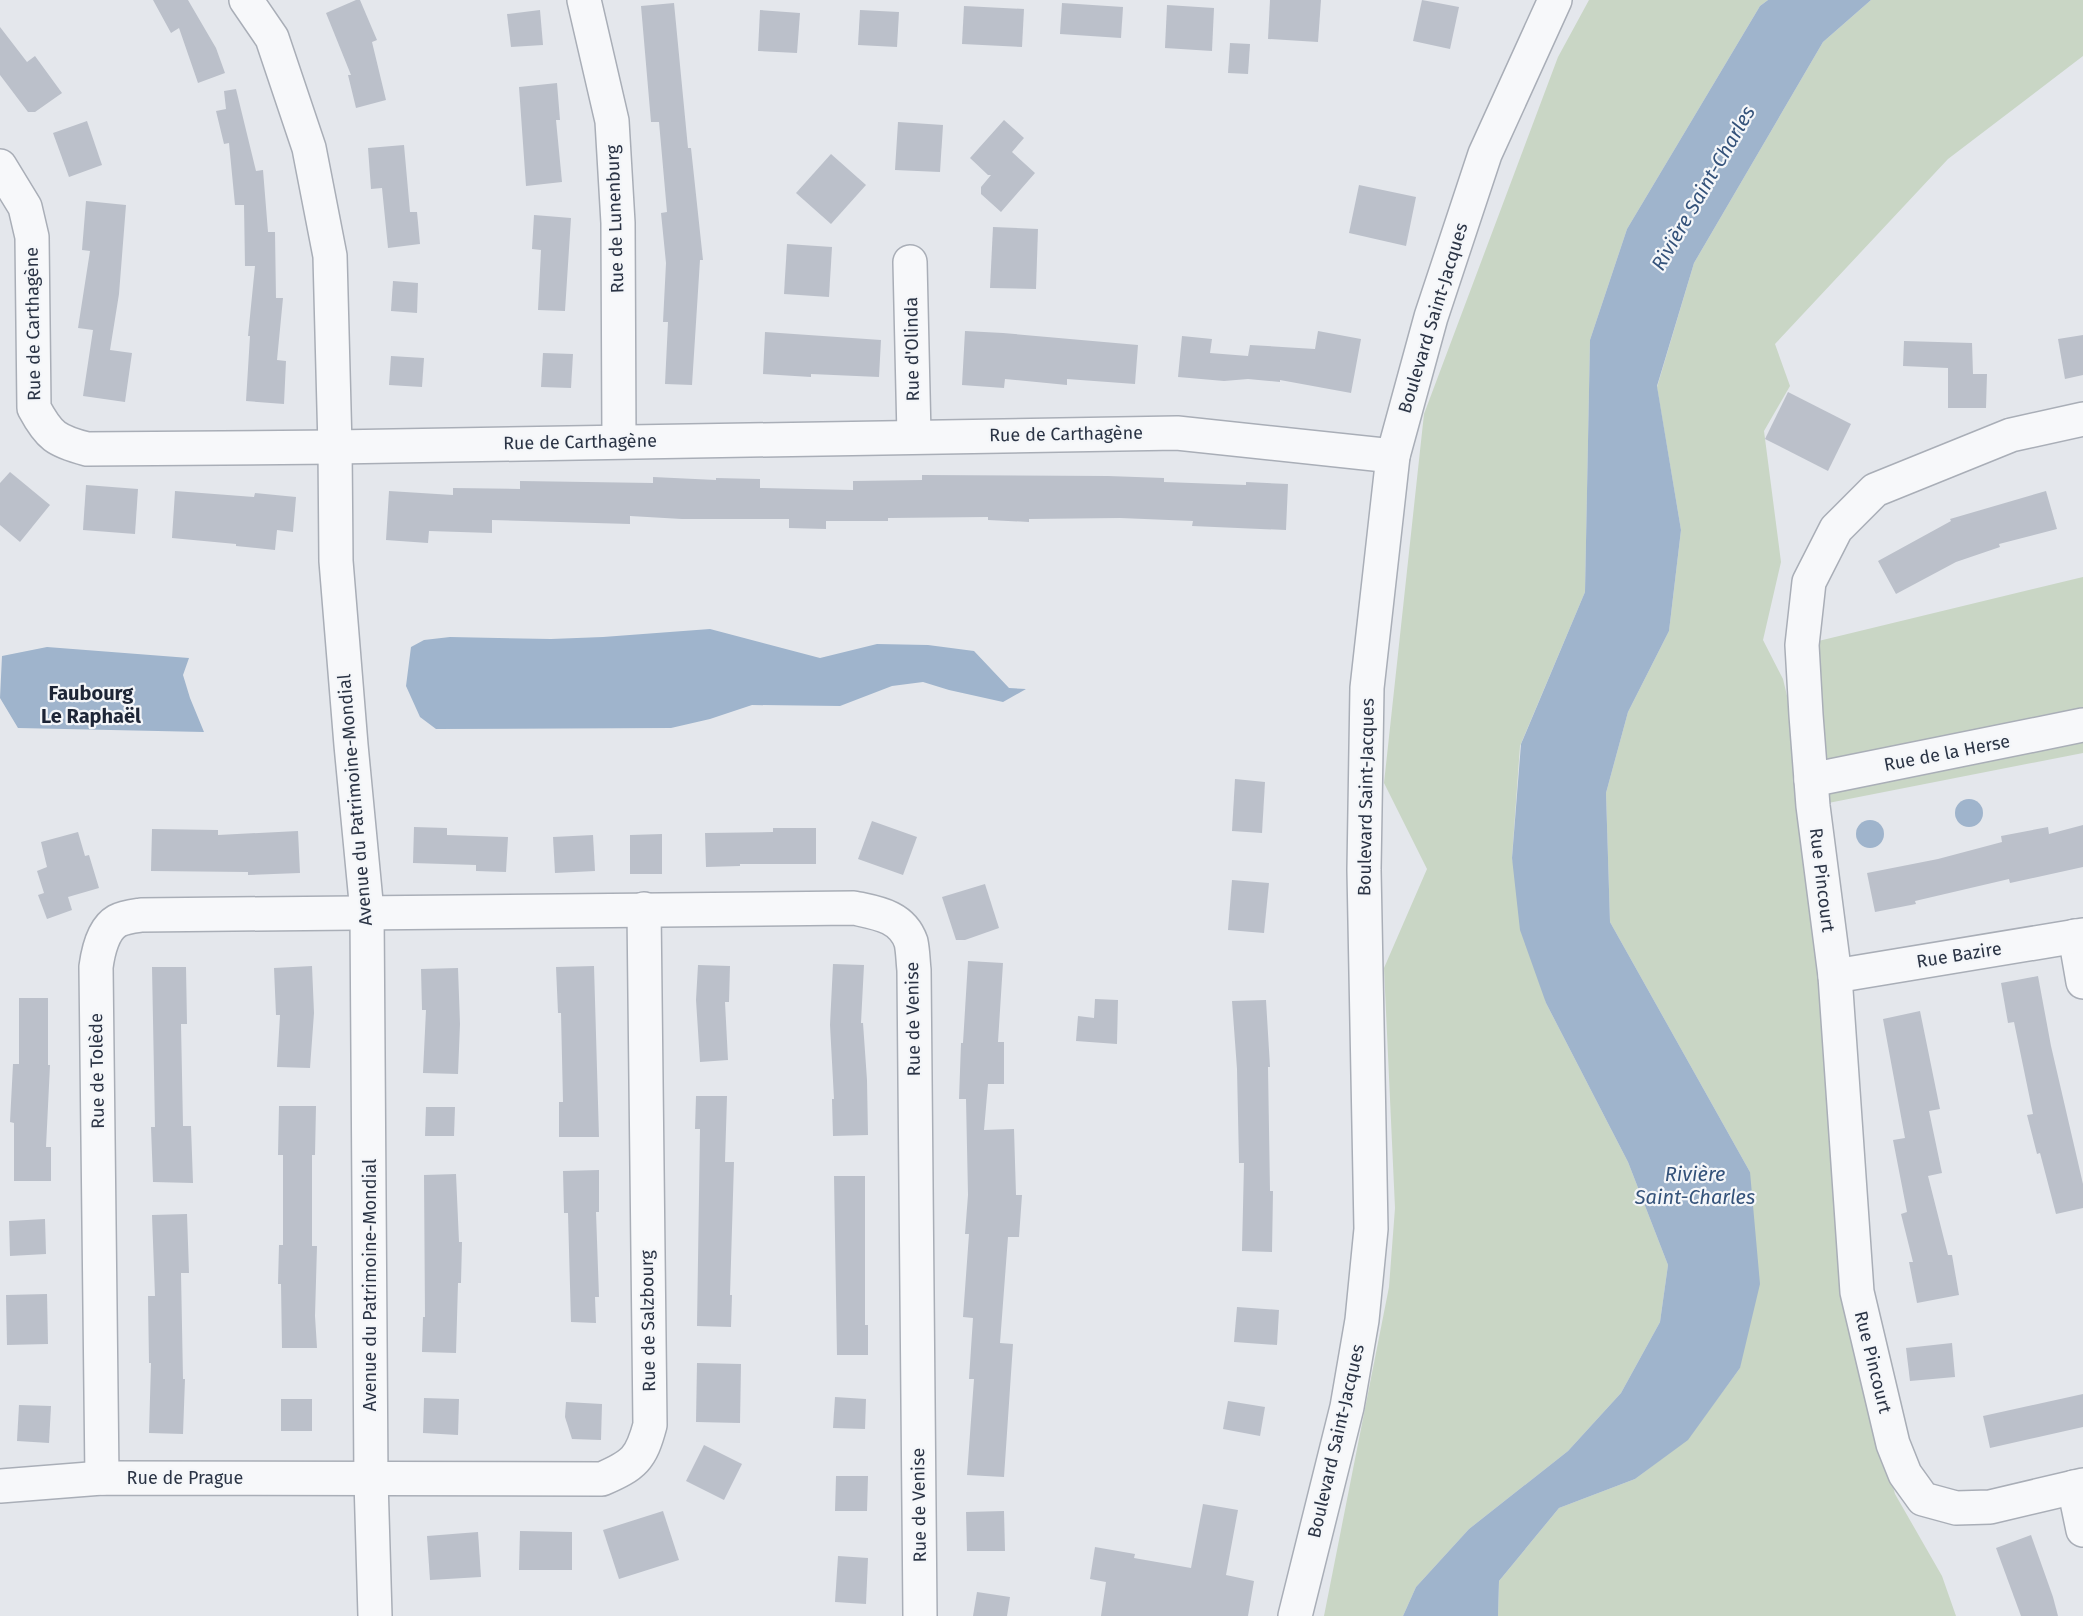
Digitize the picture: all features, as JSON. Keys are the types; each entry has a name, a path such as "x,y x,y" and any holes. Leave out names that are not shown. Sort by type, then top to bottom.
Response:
{"street":[{"name":"Avenue du Patrimoine-Mondial","path":"246,0 272,38 309,148 330,256 337,582 367,912 371,1480 375,1616"},
{"name":"Rue de Lunenburg","path":"584,0 612,121 618,223 619,441"},
{"name":"Boulevard Saint-Jacques","path":"1295,1616 1347,1407 1362,1320 1371,1229 1364,870 1367,688 1392,456 1431,317 1485,154 1555,0"},
{"name":"Rue de Carthagène","path":"0,166 25,207 32,237 34,408 46,430 64,443 87,449 1178,433 1392,456"},
{"name":"Rue d'Olinda","path":"910,262 914,436"},
{"name":"Rue Pincourt","path":"2079,1486 1990,1507 1956,1508 1923,1499 1905,1474 1893,1444 1857,1292 1834,976 1811,780 1802,645 1809,582 1836,529 1875,490 2011,435 2083,419"},
{"name":"Rue de la Herse","path":"1811,780 2083,725"},
{"name":"Rue de Venise","path":"367,912 854,908 883,914 899,923 910,942 914,970 920,1616"},
{"name":"Rue de Salzbourg","path":"371,1480 602,1479 624,1470 639,1456 650,1425 644,909"},
{"name":"Rue de Tolède","path":"102,1478 96,967 99,948 116,921 141,915 367,912"},
{"name":"Rue Bazire","path":"1834,976 2079,936"},
{"path":"2079,936 2083,982"},
{"name":"Rue de Prague","path":"0,1486 102,1478 371,1480"},
{"path":"2079,1486 2083,1530"}],"green space":[{"path":"1589,0 1768,0 1760,6 1627,229 1590,340 1585,592 1520,746 1512,858 1546,1003 1628,1162 1668,1265 1660,1322 1621,1393 1568,1451 1469,1529 1416,1587 1403,1616 1324,1616 1389,1287 1395,1208 1384,968 1427,869 1384,783 1424,414 1558,57"},
{"path":"1871,0 2083,0 2083,56 1948,159 1775,344 1790,386 1764,431 1781,562 1763,640 1783,679 1812,801 1802,645 2083,577 2083,753 1813,806 1839,1283 1895,1494 1942,1576 1956,1616 1498,1616 1499,1581 1559,1508 1635,1479 1688,1439 1740,1368 1750,1172 1610,922 1606,793 1628,712 1669,631 1681,530 1657,387 1694,263 1823,42"}],"water":[{"name":"Rivière Saint-Charles","path":"1768,0 1871,0 1823,42 1694,263 1657,386 1681,530 1669,631 1628,712 1606,793 1610,922 1750,1172 1760,1284 1740,1368 1688,1440 1635,1479 1559,1508 1499,1581 1498,1616 1403,1616 1416,1587 1469,1529 1568,1451 1621,1393 1660,1322 1668,1265 1628,1162 1546,1003 1520,930 1512,858 1521,744 1585,592 1590,340 1627,229 1760,6"},
{"path":"710,629 820,658 877,644 928,645 974,651 1009,688 1026,689 1003,702 923,682 892,686 840,706 752,705 710,719 671,728 436,729 420,717 406,686 411,647 424,640 450,637 551,639 603,637"},
{"path":"47,647 189,658 183,675 204,732 18,728 0,698 2,656"},
{"path":"1969,799 1979,803 1983,813 1979,823 1969,827 1959,823 1955,813 1959,803"},
{"path":"1870,820 1880,824 1884,834 1880,844 1870,848 1860,844 1856,834 1860,824"}],"building":[{"path":"153,0 188,0 216,48 225,73 198,83 179,28 171,33"},
{"path":"360,0 377,40 372,42 386,100 356,108 348,75 351,75 326,13"},
{"path":"1270,0 1321,0 1318,42 1268,39"},
{"path":"1422,0 1459,7 1450,49 1413,41"},
{"path":"674,3 688,148 691,148 703,260 700,260 692,385 665,384 668,322 663,322 666,263 661,213 667,212 659,122 651,122 641,6"},
{"path":"1062,3 1123,7 1121,38 1060,34"},
{"path":"1167,5 1214,8 1212,51 1165,48"},
{"path":"964,6 1024,9 1022,47 962,44"},
{"path":"540,10 543,45 511,47 507,14"},
{"path":"760,10 800,13 797,53 758,51"},
{"path":"860,10 899,12 897,47 858,45"},
{"path":"0,27 27,62 35,56 62,93 35,112 28,112 0,75"},
{"path":"1230,43 1250,44 1248,74 1228,73"},
{"path":"557,83 560,120 556,120 562,182 526,186 519,87"},
{"path":"236,89 256,171 263,170 268,232 275,232 276,298 283,298 277,360 286,361 284,404 246,401 250,336 248,336 255,266 245,266 244,205 235,205 229,143 224,144 216,111 226,109 224,91"},
{"path":"1004,120 1024,138 1012,152 1035,173 1001,212 981,194 981,187 991,175 988,175 970,158"},
{"path":"87,121 102,165 69,177 53,133"},
{"path":"898,122 943,125 940,172 895,170"},
{"path":"404,145 410,212 417,212 420,244 388,248 382,188 371,189 368,148"},
{"path":"831,154 866,185 831,224 796,193"},
{"path":"1359,185 1416,197 1406,246 1349,233"},
{"path":"86,201 126,205 119,294 110,350 132,353 125,402 83,396 93,330 78,328 90,251 82,250"},
{"path":"534,215 571,218 565,311 538,310 541,250 532,249"},
{"path":"993,227 1038,229 1036,289 990,288"},
{"path":"787,244 832,247 829,297 784,294"},
{"path":"393,281 418,283 417,313 391,311"},
{"path":"965,331 1138,345 1135,384 1067,379 1067,385 1005,379 1004,388 962,385"},
{"path":"1318,331 1361,339 1351,393 1280,380 1280,382 1248,379 1224,381 1178,377 1182,336 1212,339 1210,353 1248,356 1250,345 1315,349"},
{"path":"765,332 881,340 879,377 763,374"},
{"path":"2083,335 2083,375 2065,379 2058,339"},
{"path":"1904,341 1972,343 1973,374 1987,374 1986,408 1948,408 1948,368 1903,366"},
{"path":"543,353 573,354 571,388 541,387"},
{"path":"391,356 424,358 422,387 389,385"},
{"path":"1788,392 1851,424 1828,471 1765,439"},
{"path":"10,472 50,505 20,542 0,525 0,483"},
{"path":"922,475 1108,476 1164,478 1164,482 1288,484 1286,530 1192,526 1193,521 1120,518 1029,519 1029,522 988,520 988,517 826,521 826,529 789,528 789,519 682,519 630,516 630,524 492,520 492,533 429,531 428,543 386,540 389,491 453,495 453,488 520,489 520,481 653,483 653,477 716,480 716,478 760,479 760,488 853,490 853,481 922,480"},
{"path":"86,485 138,489 135,534 83,530"},
{"path":"175,491 254,497 255,493 296,497 293,532 277,530 275,550 172,538"},
{"path":"2046,491 2057,529 1999,544 2000,547 1956,562 1896,594 1878,561 1951,521 1950,519"},
{"path":"1235,779 1265,782 1262,833 1232,831"},
{"path":"872,821 917,837 903,875 858,859"},
{"path":"2083,825 2083,867 2010,883 2009,879 1915,901 1916,904 1875,912 1867,873 1938,859 2002,842 2001,836 2048,827 2049,834"},
{"path":"414,827 447,828 447,835 508,837 506,872 476,871 476,865 413,863"},
{"path":"773,828 816,828 816,864 740,864 740,866 706,867 705,833 773,832"},
{"path":"152,829 218,830 218,835 298,831 300,873 248,875 248,872 151,871"},
{"path":"78,832 85,856 89,855 99,888 68,897 72,910 47,919 38,895 44,893 37,871 47,867 41,842"},
{"path":"662,834 662,874 630,874 630,835"},
{"path":"593,835 595,871 555,873 553,837"},
{"path":"1232,880 1269,883 1264,933 1228,930"},
{"path":"985,884 999,928 965,940 956,940 942,897"},
{"path":"968,961 1003,963 998,1042 1004,1042 1004,1084 988,1084 984,1130 1014,1129 1016,1195 1022,1195 1019,1237 1008,1237 1000,1343 1013,1344 1004,1477 967,1475 974,1379 969,1379 973,1318 963,1317 969,1234 965,1234 968,1195 966,1099 959,1099"},
{"path":"833,964 864,965 861,1023 863,1023 867,1080 868,1135 833,1136 832,1099 834,1099 830,1025"},
{"path":"698,965 730,966 729,1002 725,1002 728,1060 700,1062 696,1000"},
{"path":"312,966 314,1013 310,1068 277,1067 280,1015 276,1015 274,968"},
{"path":"594,966 599,1137 559,1137 559,1102 563,1102 561,1013 558,1013 556,967"},
{"path":"152,967 186,967 187,1024 181,1024 183,1126 191,1126 193,1183 153,1182 151,1127 155,1127"},
{"path":"458,968 460,1024 458,1074 423,1073 426,1010 422,1010 421,969"},
{"path":"2038,976 2051,1046 2083,1184 2083,1208 2056,1214 2027,1115 2033,1114 2014,1022 2008,1023 2001,983"},
{"path":"19,998 48,998 48,1065 50,1065 46,1147 51,1147 51,1181 14,1181 14,1123 10,1122 13,1064 19,1064"},
{"path":"1095,999 1118,1000 1117,1044 1076,1041 1078,1016 1094,1018"},
{"path":"1266,1000 1270,1067 1268,1067 1270,1191 1273,1191 1272,1252 1242,1251 1244,1163 1239,1163 1237,1069 1232,1001"},
{"path":"1920,1011 1940,1109 1929,1111 1942,1173 1928,1176 1948,1255 1952,1255 1959,1295 1917,1303 1909,1262 1913,1262 1901,1214 1907,1212 1893,1140 1905,1138 1883,1019"},
{"path":"696,1096 727,1096 725,1162 734,1162 731,1327 697,1326 700,1129 695,1129"},
{"path":"279,1106 316,1106 315,1155 312,1155 312,1246 317,1246 315,1316 317,1348 282,1348 281,1284 278,1284 279,1245 283,1245 283,1155 278,1155"},
{"path":"426,1107 455,1107 454,1136 425,1136"},
{"path":"599,1170 599,1212 596,1212 599,1297 595,1297 596,1323 571,1322 568,1213 564,1213 563,1171"},
{"path":"456,1174 459,1242 462,1242 456,1353 422,1352 423,1317 425,1317 424,1175"},
{"path":"834,1176 865,1176 865,1325 868,1325 868,1355 837,1355"},
{"path":"187,1214 189,1273 181,1273 183,1379 185,1379 183,1434 149,1433 151,1363 149,1363 148,1296 155,1296 152,1215"},
{"path":"45,1219 46,1254 10,1256 9,1221"},
{"path":"47,1294 48,1344 7,1345 6,1295"},
{"path":"1237,1307 1279,1310 1277,1345 1234,1342"},
{"path":"1952,1343 1955,1377 1910,1381 1906,1348"},
{"path":"697,1363 741,1364 740,1423 696,1422"},
{"path":"2083,1394 2083,1427 1990,1448 1983,1416"},
{"path":"835,1397 866,1399 865,1429 833,1428"},
{"path":"424,1398 459,1399 458,1435 423,1433"},
{"path":"281,1399 312,1399 312,1431 281,1431"},
{"path":"1228,1401 1265,1407 1260,1436 1223,1429"},
{"path":"566,1402 602,1404 601,1440 572,1439 565,1417"},
{"path":"19,1405 51,1406 49,1443 17,1441"},
{"path":"704,1445 742,1464 724,1500 686,1481"},
{"path":"836,1476 868,1476 867,1511 835,1511"},
{"path":"1203,1504 1238,1510 1226,1575 1254,1581 1248,1616 1101,1616 1106,1582 1090,1579 1095,1547 1135,1554 1134,1558 1191,1568"},
{"path":"663,1511 679,1560 619,1579 603,1530"},
{"path":"1004,1511 1005,1551 967,1551 966,1512"},
{"path":"520,1531 572,1532 572,1570 519,1570"},
{"path":"478,1532 481,1577 430,1580 427,1536"},
{"path":"2031,1535 2058,1616 2021,1616 1996,1548"},
{"path":"838,1556 868,1558 866,1604 835,1602"},
{"path":"977,1592 1010,1597 1007,1616 973,1616"}],"district":[{"name":"Faubourg Le Raphaël","path":"91,704"}]}
